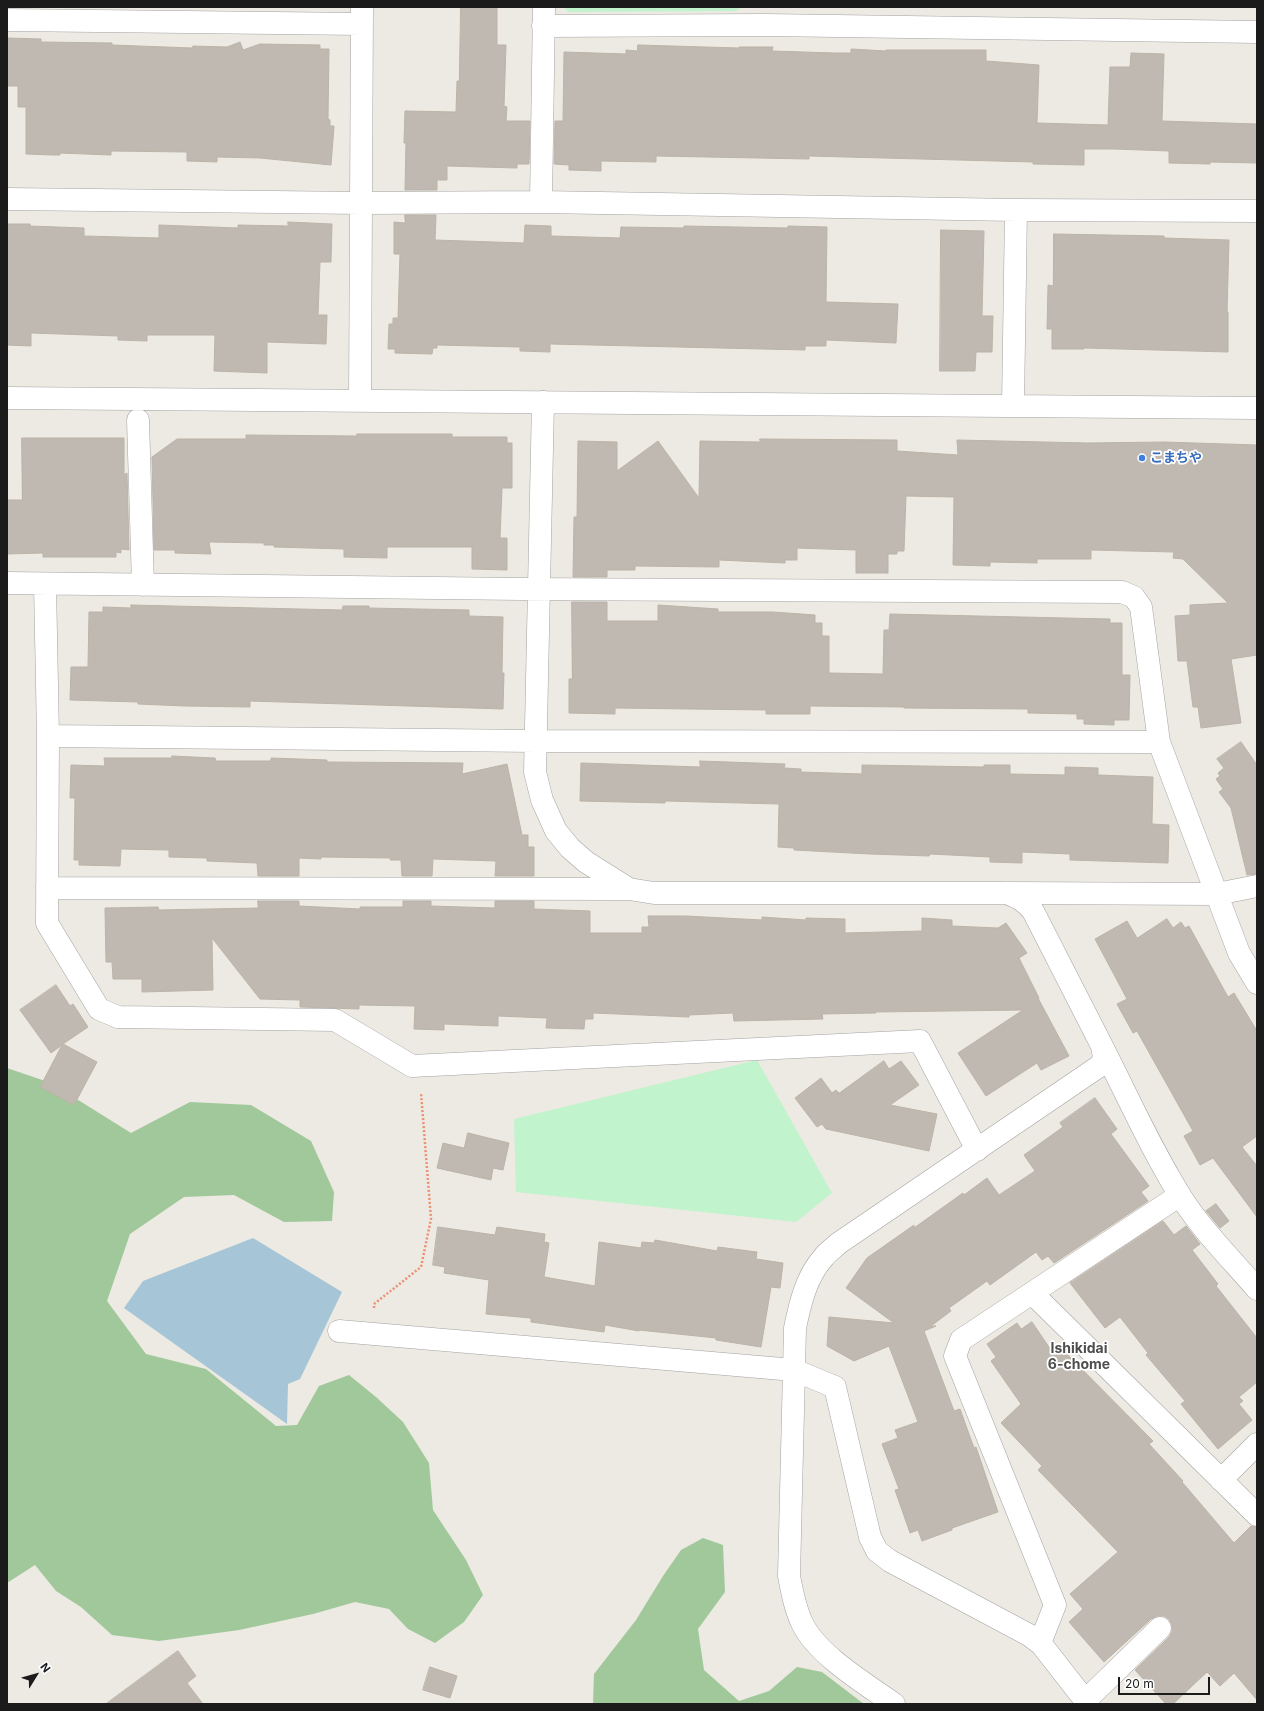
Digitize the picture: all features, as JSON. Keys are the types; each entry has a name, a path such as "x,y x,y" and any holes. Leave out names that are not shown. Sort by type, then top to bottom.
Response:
{"street":[{"path":"7,20 179,14 362,16 360,400"},
{"path":"541,202 544,16 767,16 1257,32"},
{"path":"7,199 362,203 541,202 1016,210 1257,212"},
{"path":"1013,405 1016,210"},
{"path":"7,398 1257,408"},
{"path":"543,402 535,772 542,800 556,831 570,848 586,862 629,889"},
{"path":"138,420 143,586"},
{"path":"7,583 143,586 538,590 1122,592 1134,597 1141,607 1159,742 1239,953 1257,983"},
{"path":"45,584 48,736 47,923 99,1009 118,1017 336,1020 412,1066 920,1041 976,1150"},
{"path":"48,736 536,741 1159,742"},
{"path":"47,888 629,889 662,893 1217,894 1257,886"},
{"path":"1006,893 1018,897 1033,911 1157,1155 1180,1195 1212,1238 1257,1289"},
{"path":"894,1704 830,1657 813,1640 802,1624 793,1600 789,1576 795,1328 801,1301 811,1277 823,1258 839,1243 1101,1065 1104,1057 1102,1046"},
{"path":"1040,1643 1055,1605 955,1356 961,1340 1180,1195"},
{"path":"1032,1293 1257,1515"},
{"path":"339,1331 794,1370 835,1387 870,1537 877,1551 890,1561 1029,1635 1040,1643 1087,1702 1160,1628"},
{"path":"1221,1480 1257,1444"}],"path":[{"path":"374,1304 421,1267 431,1219 419,1065"}],"green space":[{"path":"564,7 741,7 736,11 568,12"},
{"path":"757,1060 832,1193 796,1222 516,1192 514,1119"},
{"path":"7,1068 51,1083 131,1133 190,1102 251,1105 311,1141 334,1192 332,1221 284,1222 234,1195 184,1197 130,1234 107,1301 146,1354 206,1369 276,1426 297,1425 319,1386 349,1375 376,1397 403,1422 429,1463 433,1510 466,1560 483,1595 464,1622 435,1643 408,1629 389,1609 355,1602 313,1614 239,1630 159,1641 112,1635 81,1607 56,1591 35,1565 7,1583"},
{"path":"703,1538 723,1545 725,1592 698,1629 704,1670 739,1701 769,1691 797,1667 822,1672 864,1704 593,1704 594,1674 636,1620 681,1550"}],"water":[{"path":"253,1238 342,1292 300,1379 288,1384 287,1424 124,1308 143,1281"}],"building":[{"path":"461,7 497,7 497,45 506,45 504,106 507,107 506,121 530,121 529,164 517,164 517,168 447,166 447,180 437,180 437,190 405,190 405,111 456,112 457,81 459,81"},
{"path":"7,38 41,39 41,42 112,43 112,45 192,48 193,46 227,47 240,42 243,50 260,44 320,45 320,49 329,49 328,119 330,120 330,126 334,126 331,165 260,158 217,157 217,162 187,161 187,152 111,151 111,155 60,153 60,155 26,154 26,107 18,107 18,86 7,86"},
{"path":"638,45 739,48 773,47 772,51 835,53 851,53 851,49 886,51 986,50 986,61 1039,65 1037,123 1108,125 1110,67 1130,67 1131,53 1164,54 1162,121 1257,124 1257,163 1169,163 1169,151 1084,149 1084,165 1033,164 1033,162 809,156 809,159 656,156 656,162 601,161 601,171 569,170 569,165 554,164 555,121 563,121 564,52 626,54 626,50 637,51"},
{"path":"405,215 436,215 435,240 524,243 525,225 551,226 551,236 620,238 621,227 827,227 826,302 898,304 896,343 826,340 826,346 805,346 805,350 550,344 550,352 520,351 520,347 437,345 437,348 433,348 432,354 395,353 395,349 388,349 389,324 393,324 393,318 398,318 400,254 394,254 394,222 405,223"},
{"path":"288,222 332,224 331,262 320,262 318,315 327,315 326,344 267,342 267,373 214,371 215,335 147,335 147,341 118,340 118,336 31,333 31,346 7,345 7,224 84,228 84,236 159,238 159,225 238,228 238,225 288,226"},
{"path":"941,230 984,231 982,316 993,316 992,352 976,352 975,371 940,371"},
{"path":"1054,234 1164,236 1164,238 1229,240 1227,312 1228,352 1084,348 1052,349 1052,329 1047,329 1048,285 1053,286"},
{"path":"357,434 452,434 452,437 507,437 507,443 512,443 512,488 502,488 500,538 507,538 507,570 472,569 472,547 387,547 387,558 344,557 344,549 274,547 274,545 264,545 264,543 209,542 211,554 175,553 175,550 154,550 152,457 177,439 246,439 246,435 357,436"},
{"path":"22,438 124,438 124,475 127,473 129,550 121,549 121,553 116,552 116,557 43,557 43,553 7,554 7,500 22,500"},
{"path":"760,439 897,440 897,451 958,455 957,440 1088,443 1164,442 1257,445 1257,655 1231,659 1241,723 1201,728 1198,707 1193,707 1187,661 1178,661 1175,616 1190,615 1190,605 1228,603 1183,559 1173,558 1174,552 1091,550 1091,559 1037,559 1037,563 990,562 990,566 953,565 954,497 906,496 904,551 897,551 897,554 888,554 888,573 856,573 856,550 797,548 797,560 785,560 785,563 719,560 719,567 635,566 635,570 607,570 607,577 573,577 574,517 577,517 578,441 617,442 617,471 658,441 699,498 700,441 760,442"},
{"path":"572,602 607,602 607,621 658,621 658,605 718,609 718,612 773,612 815,615 815,623 822,623 822,636 829,636 829,673 883,674 884,630 889,630 890,614 1110,619 1110,623 1122,623 1122,675 1130,675 1129,720 1114,720 1114,725 1084,724 1084,719 1077,719 1077,714 1028,713 1028,709 904,707 810,706 810,714 766,714 766,710 615,708 615,714 569,713 569,679 572,679"},
{"path":"131,605 342,610 343,606 369,606 369,608 469,610 469,616 503,617 503,709 250,701 250,707 185,706 138,704 138,702 70,700 71,667 88,667 89,612 103,612 103,607 131,608"},
{"path":"1241,742 1257,765 1257,874 1247,875 1231,808 1219,792 1223,789 1216,779 1220,776 1218,773 1224,768 1217,759"},
{"path":"172,756 215,758 216,761 271,761 271,758 327,760 327,762 463,763 462,774 507,764 522,835 528,835 528,847 534,847 534,876 495,876 496,861 433,859 432,876 402,876 401,860 390,860 391,858 321,857 321,859 299,858 299,876 258,876 257,863 207,861 207,858 169,857 169,850 121,849 120,866 79,865 79,860 74,860 75,798 70,798 71,765 105,766 104,758 172,758"},
{"path":"700,761 785,764 784,768 801,769 801,772 862,774 862,765 984,767 984,765 1010,765 1010,774 1065,775 1065,767 1098,768 1098,775 1153,777 1152,824 1169,825 1168,863 1070,860 1070,854 1022,852 1022,863 990,862 990,857 930,854 929,856 870,854 794,850 794,848 778,847 779,804 665,801 665,803 580,801 581,763 700,767"},
{"path":"258,901 299,901 299,906 360,909 360,907 403,907 403,901 431,901 431,906 495,908 495,901 534,901 534,909 590,911 590,933 642,933 642,927 649,927 648,916 686,916 762,920 762,917 806,920 806,918 845,919 845,933 922,931 922,918 952,920 952,926 998,928 1006,923 1027,953 1019,958 1038,998 1069,1056 1041,1070 1037,1063 986,1096 958,1053 1023,1010 822,1014 823,1019 734,1021 733,1013 689,1015 689,1017 593,1013 593,1019 585,1019 584,1029 546,1028 547,1018 498,1016 498,1026 444,1024 444,1030 414,1029 415,1006 359,1005 359,1009 300,1007 300,1000 260,999 212,938 213,990 142,992 142,979 113,979 112,962 106,962 105,908 158,907 159,910 258,908"},
{"path":"1167,919 1173,928 1181,922 1185,928 1189,926 1228,997 1234,993 1257,1031 1257,1136 1242,1147 1257,1166 1257,1217 1213,1158 1200,1165 1184,1136 1193,1131 1137,1031 1133,1033 1117,1004 1127,999 1095,939 1127,921 1137,938"},
{"path":"56,985 70,1006 73,1004 88,1027 63,1044 97,1062 74,1105 40,1087 62,1045 51,1053 20,1010"},
{"path":"884,1061 889,1069 901,1061 919,1085 890,1105 937,1114 929,1151 826,1129 822,1124 817,1127 795,1098 821,1078 832,1093 836,1090 839,1093"},
{"path":"1095,1098 1117,1129 1111,1134 1149,1186 1141,1192 1148,1201 1054,1263 1048,1256 1042,1260 1036,1252 990,1285 987,1281 949,1308 951,1311 931,1326 936,1326 924,1331 954,1411 960,1409 974,1448 976,1447 998,1512 952,1528 952,1530 922,1541 918,1530 910,1533 895,1490 899,1489 882,1444 898,1438 895,1430 918,1422 889,1346 854,1361 827,1346 829,1317 894,1323 846,1288 867,1258 914,1225 914,1228 963,1193 964,1195 987,1178 999,1195 1035,1171 1024,1155 1063,1127 1060,1123"},
{"path":"468,1133 509,1143 503,1170 493,1168 491,1180 437,1168 443,1143 464,1148"},
{"path":"1216,1204 1229,1221 1220,1228 1206,1211"},
{"path":"1163,1221 1174,1235 1186,1226 1200,1244 1192,1250 1218,1284 1216,1286 1257,1338 1257,1382 1239,1397 1243,1401 1239,1404 1252,1420 1218,1449 1181,1404 1185,1401 1146,1355 1148,1353 1120,1317 1105,1328 1070,1283"},
{"path":"438,1227 495,1235 497,1227 545,1234 544,1242 549,1243 544,1277 595,1286 599,1242 641,1248 642,1242 654,1243 655,1240 717,1251 718,1247 757,1252 756,1259 783,1263 780,1288 771,1287 761,1347 716,1340 716,1338 639,1331 605,1325 604,1332 531,1322 531,1318 486,1314 489,1280 444,1273 445,1267 433,1265"},
{"path":"1032,1322 1055,1356 1062,1349 1153,1441 1149,1444 1183,1481 1182,1482 1234,1543 1251,1526 1257,1527 1257,1700 1234,1673 1220,1686 1207,1672 1173,1704 1166,1704 1135,1670 1169,1637 1172,1632 1172,1625 1169,1619 1164,1616 1157,1616 1151,1619 1104,1662 1069,1622 1083,1609 1070,1594 1118,1552 1038,1470 1042,1466 1001,1423 1021,1404 991,1361 996,1357 987,1344 1017,1323 1021,1329"},
{"path":"178,1651 196,1676 187,1683 203,1704 106,1704"},
{"path":"430,1667 457,1676 450,1698 423,1690"}],"place":[{"name":"こまちや","path":"1142,458"}],"district":[{"name":"Ishikidai 6-chome","path":"1079,1358"}]}
